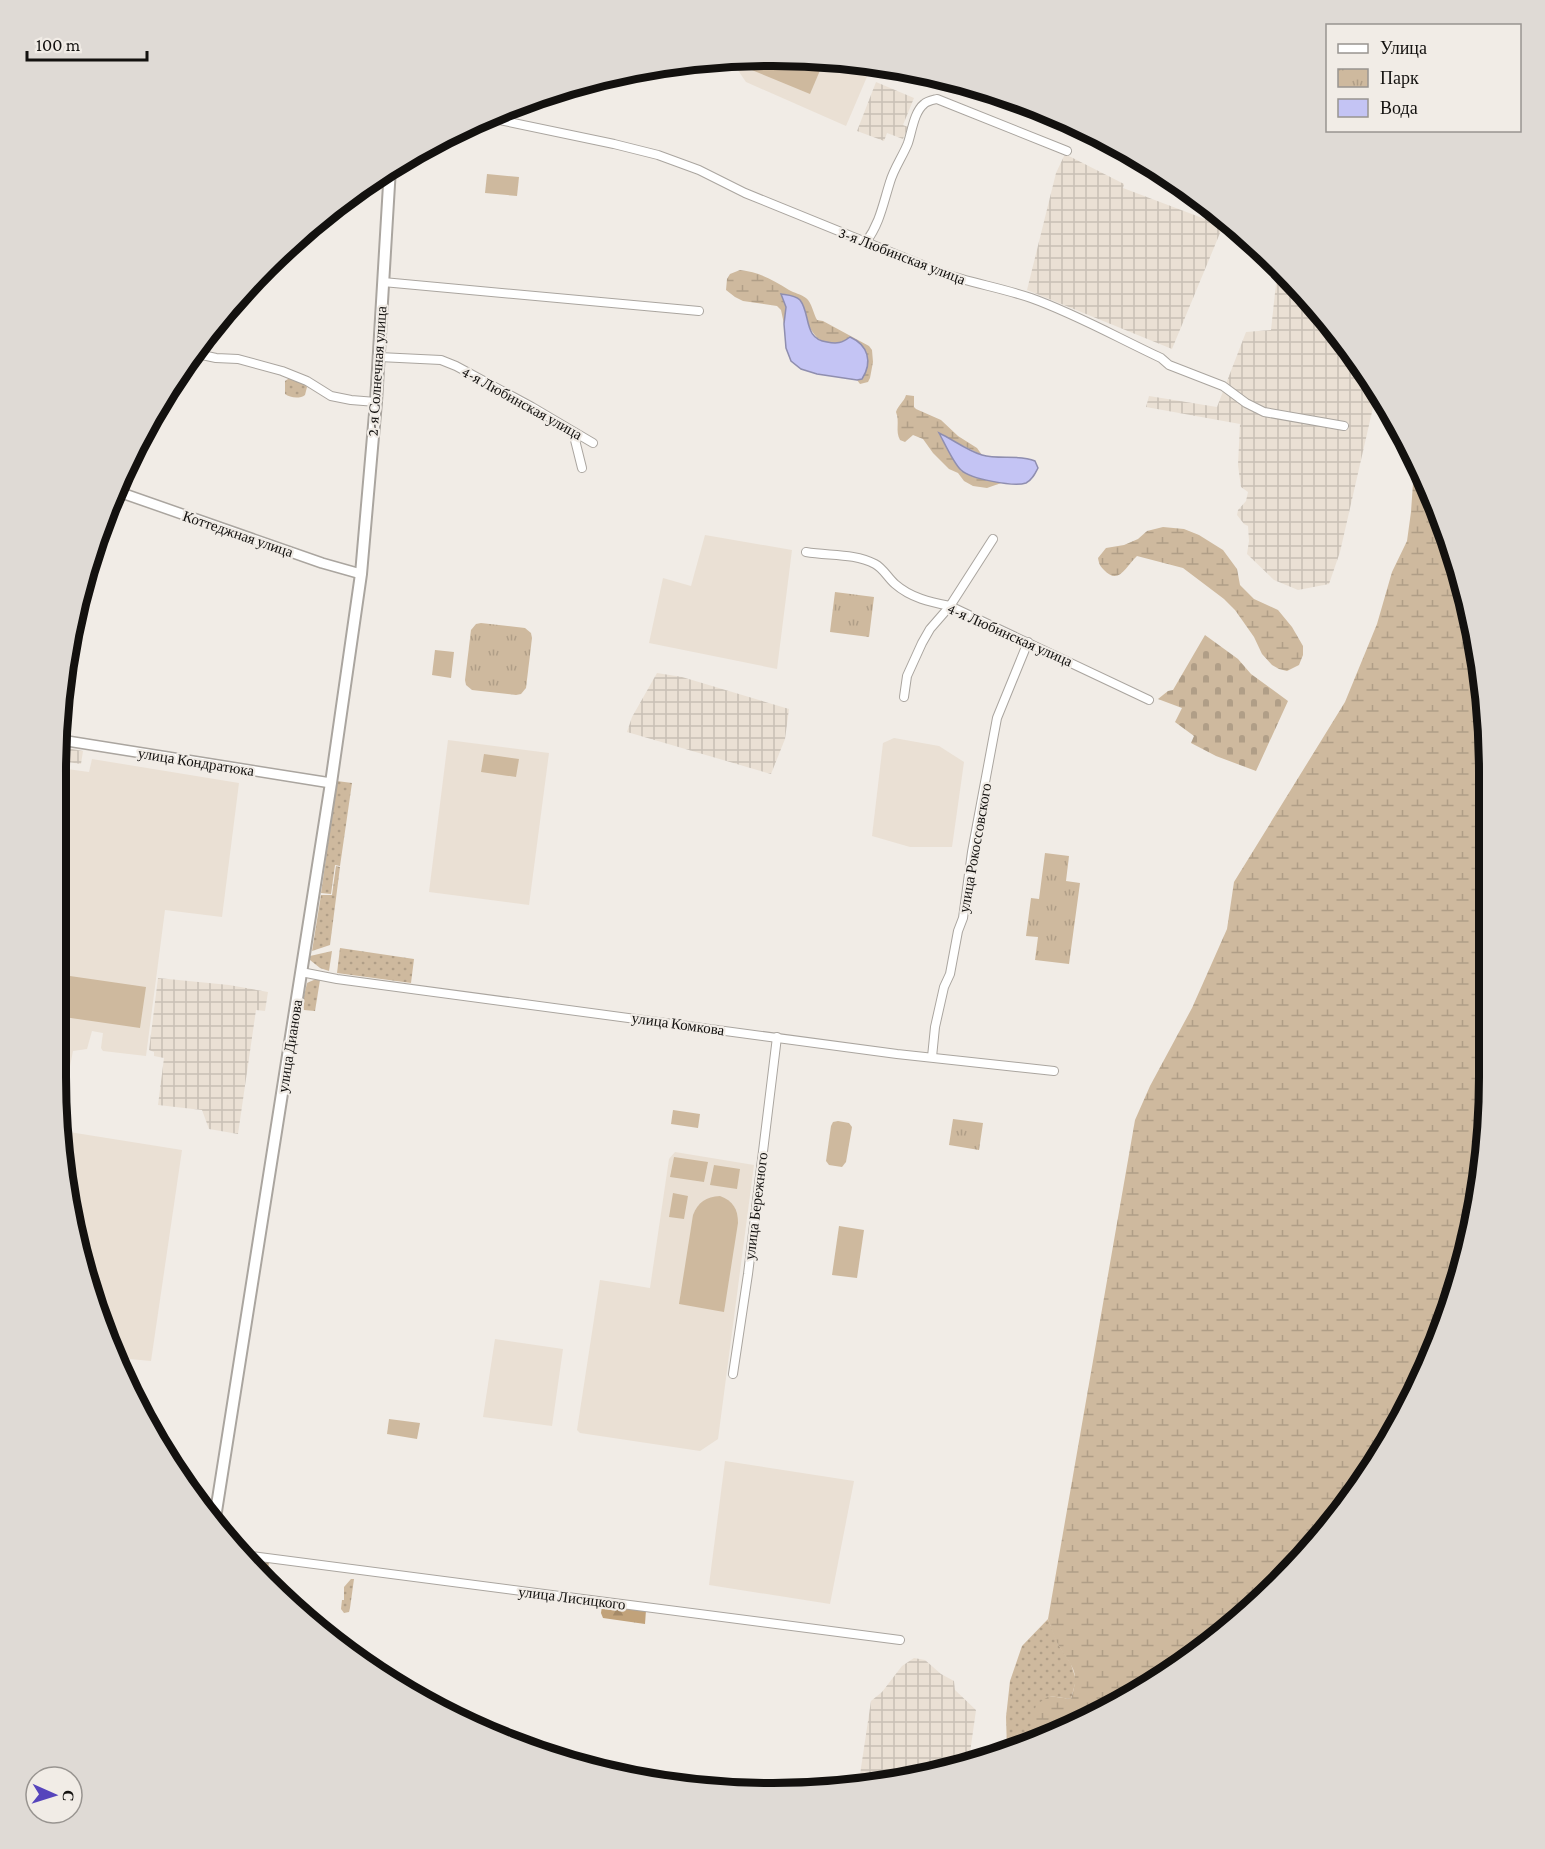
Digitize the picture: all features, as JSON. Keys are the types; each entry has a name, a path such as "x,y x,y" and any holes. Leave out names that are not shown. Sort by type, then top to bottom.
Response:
{"main road":[{"name":"2-я Солнечная улица","path":"361,574 376,402 389,179"},
{"name":"улица Дианова","path":"216,1512 302,972 361,574"}],"street":[{"path":"866,242 881,216 890,182 919,111 931,100 937,99 1068,151"},
{"name":"3-я Любинская улица","path":"501,120 658,155 699,170 745,193 942,273 1047,304 1161,358 1169,366 1223,386 1246,403 1264,412 1344,426"},
{"path":"382,282 699,311"},
{"path":"203,355 238,358 296,376 331,396 376,402"},
{"name":"4-я Любинская улица","path":"379,357 441,360 456,366 593,443"},
{"path":"573,432 582,468"},
{"name":"Коттеджная улица","path":"124,494 322,563 361,574"},
{"path":"904,697 907,676 922,643 930,629 950,606 993,539"},
{"name":"4-я Любинская улица","path":"806,552 851,556 874,563 910,595 938,605 950,606 1149,700"},
{"name":"улица Рокоссовского","path":"932,1057 935,1027 963,918 972,852 997,718 1028,642"},
{"name":"улица Кондратюка","path":"67,741 331,783"},
{"name":"улица Комкова","path":"302,972 337,979 777,1037 1054,1071"},
{"name":"улица Бережного","path":"733,1374 748,1274 777,1037"},
{"name":"улица Лисицкого","path":"255,1556 900,1640"}],"shaded area":[{"path":"772,66 869,73 846,126 746,82 736,68"},
{"path":"876,82 914,98 903,125 908,127 903,139 887,133 884,141 857,131"},
{"path":"1065,154 1124,184 1123,188 1205,219 1207,215 1222,228 1172,349 1027,290 1056,173"},
{"path":"1277,278 1333,342 1374,403 1340,552 1329,584 1298,590 1274,580 1247,554 1248,526 1237,515 1238,510 1246,501 1248,492 1241,487 1238,465 1240,424 1146,407 1149,396 1217,407 1246,332 1271,330"},
{"path":"705,535 792,550 777,669 649,643 663,578 691,586"},
{"path":"657,673 682,677 789,709 785,739 771,774 627,732 632,717"},
{"path":"894,738 939,746 964,762 952,847 910,847 872,836 883,743"},
{"path":"448,740 549,753 529,905 429,892"},
{"path":"67,748 83,751 81,764 66,762"},
{"path":"92,759 239,783 222,917 165,910 146,1056 103,1051 101,1048 103,1033 92,1031 87,1049 73,1051 69,1071 66,1071 66,769 89,772"},
{"path":"158,978 229,985 268,992 265,1011 256,1010 238,1134 209,1129 202,1110 158,1105 164,1058 154,1056 154,1052 149,1050"},
{"path":"69,1132 182,1150 151,1361 125,1359 103,1304 80,1214 72,1169"},
{"path":"675,1152 754,1165 718,1439 700,1451 580,1433 577,1430 600,1280 650,1288 669,1159"},
{"path":"495,1339 563,1349 552,1426 483,1417"},
{"path":"725,1461 854,1481 830,1604 709,1585"},
{"path":"914,1658 925,1660 941,1674 954,1681 955,1690 976,1710 970,1755 910,1769 860,1777 871,1701 882,1692 902,1666"}],"green space":[{"path":"745,67 821,68 810,94"},
{"path":"487,174 519,177 517,196 485,193"},
{"path":"740,270 766,277 804,297 810,303 817,320 869,346 872,350 873,362 868,382 860,384 857,380 863,379 862,345 850,337 839,343 829,344 821,341 809,326 795,297 782,294 786,307 784,324 781,310 777,306 743,301 726,290 730,274"},
{"path":"299,380 305,385 307,387 305,395 295,398 285,394 285,381"},
{"path":"906,395 914,396 916,409 941,420 958,436 977,448 982,455 939,434 961,471 985,480 1004,482 987,488 973,486 964,481 958,473 949,469 923,439 913,435 905,442 900,440 896,412"},
{"path":"1414,478 1442,545 1455,590 1473,680 1479,772 1477,1123 1473,1169 1465,1214 1442,1304 1406,1389 1360,1469 1333,1507 1272,1576 1203,1637 1165,1664 1085,1710 1040,1730 1031,1726 1036,1705 1049,1696 1071,1699 1075,1681 1074,1670 1057,1643 1048,1619 1135,1120 1150,1086 1192,1008 1227,929 1234,882 1345,702 1377,624 1392,572 1407,541"},
{"path":"1163,527 1184,529 1199,535 1223,550 1237,569 1240,585 1254,599 1278,610 1292,627 1303,646 1303,655 1299,665 1287,671 1272,665 1262,654 1254,637 1235,610 1183,568 1137,556 1118,575 1109,574 1101,566 1098,558 1106,548 1124,545 1138,539 1147,531"},
{"path":"835,592 874,597 869,637 830,632"},
{"path":"476,624 525,628 531,633 526,688 521,694 472,690 466,685 471,630"},
{"path":"1205,635 1238,659 1251,674 1288,701 1256,771 1216,756 1191,743 1194,736 1175,722 1182,708 1158,699 1173,690"},
{"path":"435,650 454,652 451,678 432,675"},
{"path":"484,754 519,759 516,777 481,772"},
{"path":"337,781 352,783 340,866 335,865 331,894 321,893"},
{"path":"1045,853 1069,856 1066,881 1080,883 1069,964 1035,960 1038,937 1026,936 1031,898 1039,899"},
{"path":"336,866 340,867 330,945 312,951 321,895 332,895"},
{"path":"340,948 414,959 411,983 337,973"},
{"path":"332,951 329,971 320,968 310,960 310,956"},
{"path":"66,975 146,987 140,1028 66,1017"},
{"path":"316,979 320,980 315,1011 304,1010 303,1000 307,983"},
{"path":"673,1110 700,1114 698,1128 671,1124"},
{"path":"953,1119 983,1123 979,1150 949,1145"},
{"path":"833,1122 849,1123 852,1127 846,1162 842,1167 829,1165 826,1161 831,1126"},
{"path":"674,1157 708,1162 704,1182 670,1177"},
{"path":"714,1165 740,1169 737,1189 710,1185"},
{"path":"673,1193 688,1196 684,1219 669,1217"},
{"path":"720,1196 734,1206 738,1223 724,1312 679,1304 693,1215 703,1201"},
{"path":"839,1226 864,1230 857,1278 832,1275"},
{"path":"389,1419 420,1423 417,1439 387,1434"},
{"path":"257,1559 267,1560 268,1571"},
{"path":"351,1579 354,1579 350,1608 349,1612 344,1613 341,1609 344,1587"},
{"path":"602,1606 646,1610 645,1624 603,1618"},
{"path":"1048,1619 1058,1644 1071,1664 1076,1680 1071,1699 1049,1696 1041,1730 1007,1743 1006,1717 1010,1681 1022,1646"}],"water":[{"path":"781,294 800,300 811,331 819,340 837,343 850,337 865,349 868,360 862,379 817,374 801,369 791,361 786,348 784,324 786,307"},
{"path":"939,433 977,453 1029,459 1035,461 1038,468 1030,480 1020,484 1003,483 973,476 958,467"}]}
